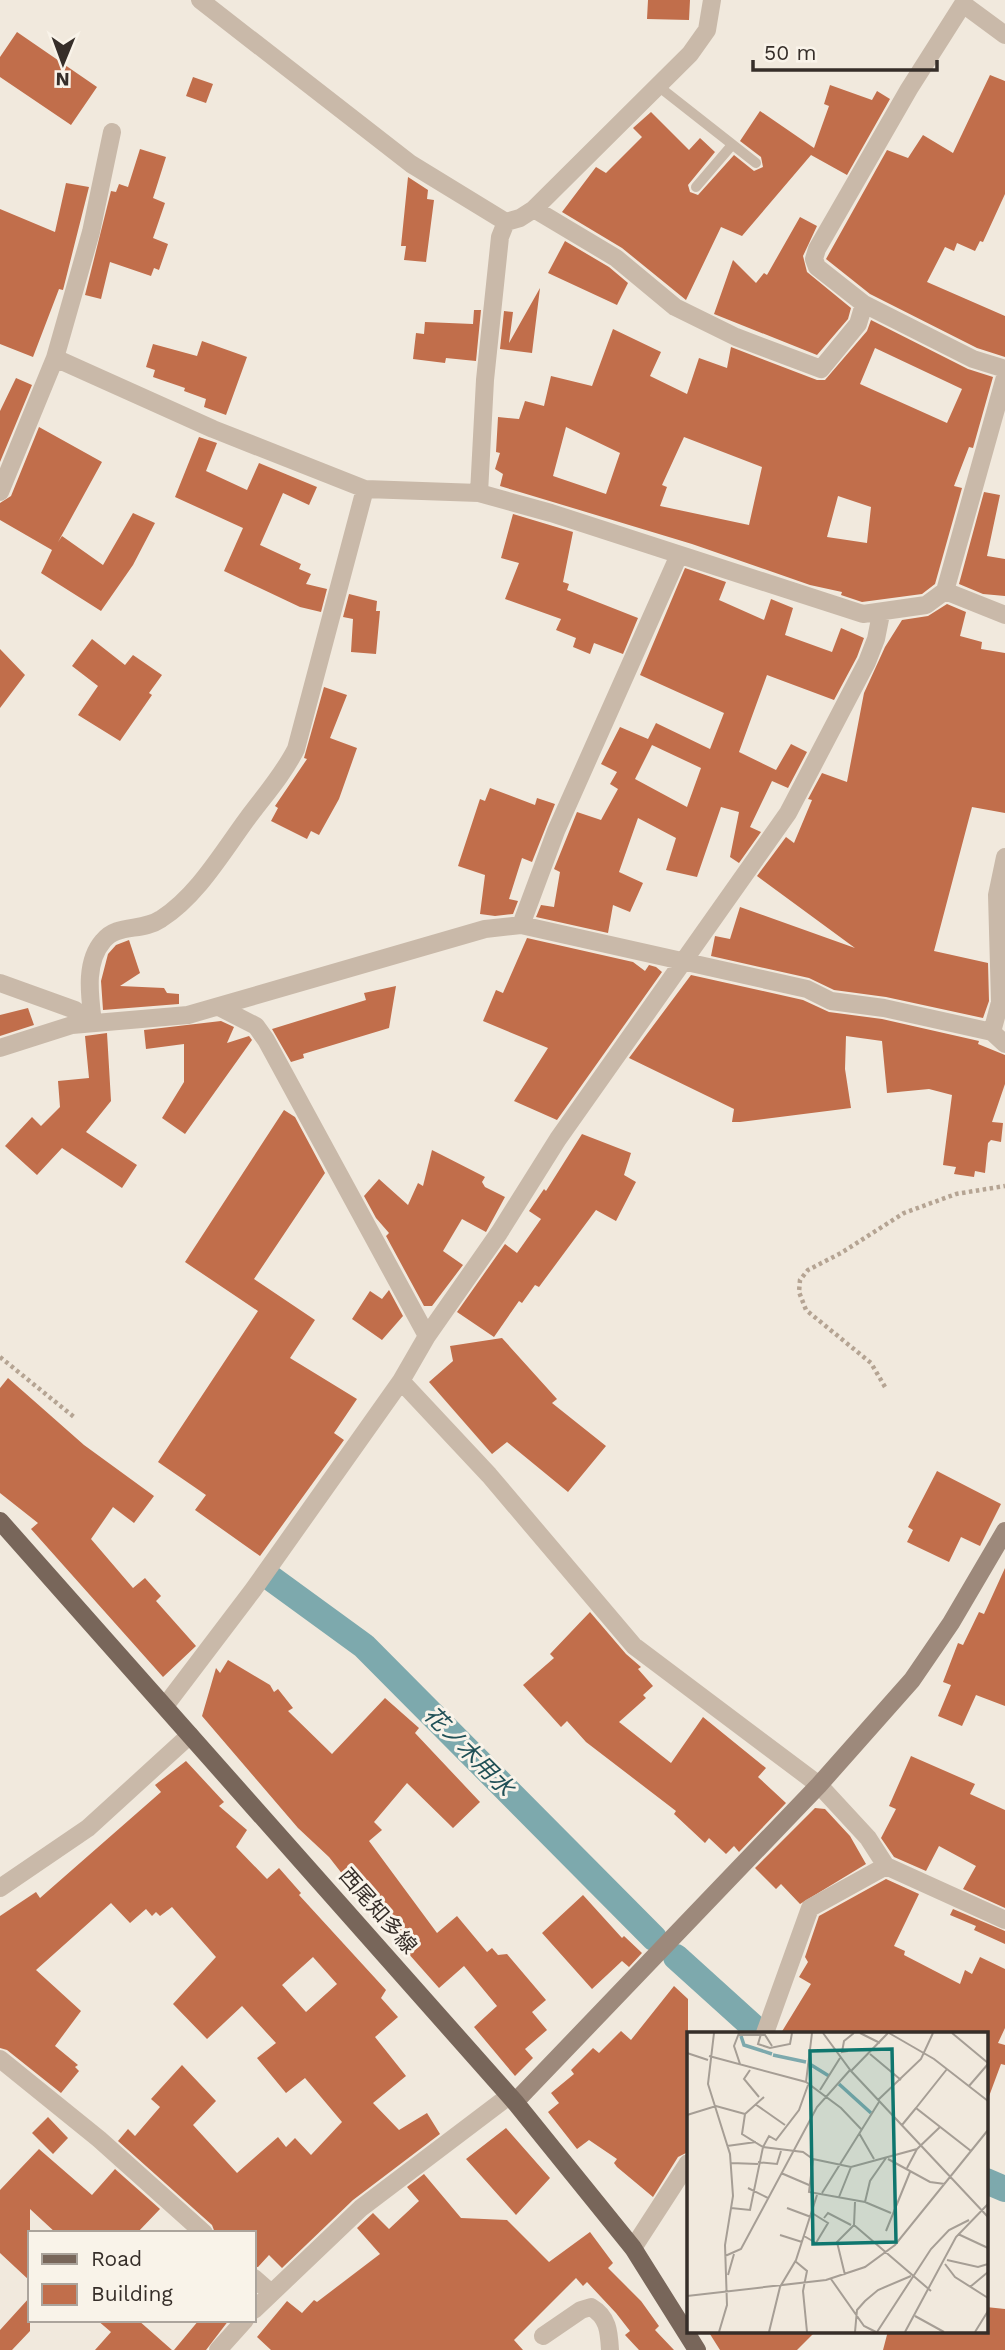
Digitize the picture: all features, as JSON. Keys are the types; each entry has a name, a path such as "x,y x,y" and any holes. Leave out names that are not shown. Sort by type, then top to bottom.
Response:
{"main road":[{"name":"西尾知多線","path":"0,1521 512,2099 633,2248 697,2350"}],"street":[{"path":"200,0 411,164 506,222 520,218 534,209 701,42 711,17 712,0"},
{"path":"1005,35 964,2 909,89 817,249 814,260 817,267 864,304 973,359 1005,369"},
{"path":"0,492 55,358 92,232 112,132"},
{"path":"534,209 616,258 675,307 736,337 821,369 858,324 864,304"},
{"path":"479,493 485,380 500,237 506,222"},
{"path":"55,358 213,429 365,489 479,493 848,611 881,614 926,605 945,591 1005,377"},
{"path":"93,1023 90,972 101,942 114,931 149,926 180,902 208,872 285,769 296,749 365,489"},
{"path":"522,925 556,831 679,555"},
{"path":"945,591 1005,615"},
{"path":"165,1706 253,1590 401,1381 427,1336 499,1233 558,1139 788,813 867,663 881,614"},
{"path":"0,1048 51,1031 93,1023 175,1017 219,1007 485,929 522,925 684,959 807,989 831,1001 884,1008 998,1038 1000,1002 997,895 1005,857"},
{"path":"0,983 75,1010 93,1023"},
{"path":"219,1007 256,1026 266,1040 427,1336"},
{"path":"401,1381 489,1475 634,1646 819,1785 868,1838 887,1866 1005,1920"},
{"path":"256,2308 361,2208 512,2099 819,1785 924,1664 1005,1531"},
{"path":"0,1888 88,1828 190,1735"},
{"path":"765,2032 810,1908 887,1866"},
{"path":"0,2059 99,2139 202,2231"},
{"path":"633,2248 687,2165"},
{"path":"256,2280 270,2292"},
{"path":"543,2336 591,2306 602,2314 608,2330 610,2350"},
{"path":"218,2350 243,2322"}],"lane":[{"path":"658,86 756,163"},
{"path":"696,187 732,145"}],"path":[{"path":"886,1387 871,1363 806,1310 799,1292 800,1280 808,1270 841,1253 904,1213 944,1197 1005,1186"},
{"path":"0,1357 74,1417"}],"building":[{"path":"648,0 690,0 689,20 647,19"},
{"path":"17,32 97,87 71,125 0,77 0,57"},
{"path":"990,75 1005,81 1005,194 983,242 980,241 975,251 957,243 954,251 945,247 927,282 1005,316 1005,357 977,348 870,294 826,259 887,150 908,158 923,135 953,153"},
{"path":"193,77 213,84 206,103 186,96"},
{"path":"830,85 872,100 877,91 890,99 847,175 811,155 742,236 721,227 686,300 622,248 562,212 596,167 606,173 642,137 633,128 651,112 689,150 700,138 715,152 688,185 690,192 698,195 734,155 754,171 763,167 761,157 740,141 760,111 814,148 829,106 824,104"},
{"path":"140,149 166,157 153,198 165,203 153,238 168,244 159,270 154,268 151,276 110,262 101,299 85,295 111,191 116,192 119,184 128,187"},
{"path":"408,177 428,190 427,199 434,200 426,262 404,260 406,246 401,246"},
{"path":"66,183 89,187 63,290 59,289 33,357 0,344 0,209 55,232"},
{"path":"800,217 817,226 803,256 807,272 851,308 848,319 817,355 714,314 733,260 756,283 764,273 767,275"},
{"path":"565,241 609,267 628,283 617,305 548,273"},
{"path":"540,288 532,353 500,349 504,311 513,312 509,343"},
{"path":"474,310 481,310 476,361 446,358 445,363 413,359 416,333 424,334 425,322 473,324"},
{"path":"871,320 968,369 993,377 973,448 969,447 954,486 962,488 935,584 922,594 862,602 841,595 842,592 810,585 692,544 500,486 503,474 495,469 500,453 496,452 498,417 519,419 525,401 544,406 551,376 592,386 613,329 661,352 650,376 687,394 699,358 727,368 731,347 817,380 825,380 867,331","holes":["875,348 962,389 947,423 860,384","566,427 620,453 606,494 553,476","684,437 762,467 749,525 660,506 667,487 662,485","838,496 871,507 867,543 827,537"]},
{"path":"202,341 247,357 226,415 204,407 206,399 184,391 185,388 153,377 155,370 146,367 153,344 197,356"},
{"path":"16,378 32,385 0,462 0,411"},
{"path":"39,427 102,462 58,542 62,536 103,565 133,513 155,523 133,565 101,611 41,573 52,550 0,520 0,503 11,496"},
{"path":"199,437 217,443 206,471 247,490 259,463 317,487 309,505 283,493 260,545 301,564 299,569 311,574 306,584 327,589 321,612 300,607 224,571 243,528 175,497"},
{"path":"984,492 1000,495 987,556 1005,559 1005,596 983,594 959,584"},
{"path":"513,514 573,532 563,582 569,584 567,590 638,618 623,654 594,643 590,654 573,647 576,638 556,630 561,619 505,599 519,563 501,558"},
{"path":"685,568 726,582 719,600 764,620 771,599 793,608 785,635 832,652 841,628 864,638 834,700 767,675 739,752 776,770 791,744 807,752 788,788 772,781 750,827 761,832 739,863 730,857 739,812 721,807 697,877 666,870 676,838 638,818 619,872 643,883 630,912 613,905 608,933 536,917 541,905 554,907 560,872 554,869 577,812 601,820 618,789 610,784 617,772 601,764 620,727 648,739 656,723 710,749 724,713 640,675","holes":["652,745 701,768 687,807 635,779"]},
{"path":"349,594 377,601 376,611 380,611 376,654 351,652 353,619 343,617"},
{"path":"947,604 966,612 960,636 982,642 981,649 1005,653 1005,813 972,807 934,951 988,963 989,1001 983,1018 886,997 834,990 809,978 711,956 715,936 730,939 740,907 855,948 757,876 786,837 794,843 812,800 808,799 822,773 847,782 864,693 885,647 902,620 928,616"},
{"path":"92,639 125,665 133,655 162,675 149,693 152,695 120,741 78,715 98,686 72,666"},
{"path":"0,649 25,675 0,708"},
{"path":"324,687 347,695 330,738 357,748 339,799 319,835 311,831 307,839 271,821 278,808 275,806 307,759 304,758"},
{"path":"490,788 535,805 537,798 555,804 532,862 522,858 509,899 518,901 513,914 495,916 480,914 485,875 458,866 480,799 485,801"},
{"path":"527,938 633,962 645,971 649,965 662,972 557,1120 514,1101 548,1048 483,1021 496,990 503,993"},
{"path":"129,940 140,973 120,986 164,988 167,993 179,994 179,1004 103,1010 101,981 108,954 116,945"},
{"path":"691,975 803,1000 829,1012 882,1019 979,1041 978,1044 1005,1055 1005,1084 992,1122 1003,1123 1001,1142 991,1140 988,1143 985,1173 975,1171 974,1177 954,1174 956,1167 943,1165 952,1095 929,1089 887,1093 882,1041 846,1036 845,1069 851,1108 740,1122 732,1122 734,1109 629,1058"},
{"path":"396,986 389,1028 303,1054 304,1058 291,1062 272,1029 366,1000 364,993"},
{"path":"28,1008 34,1025 0,1036 0,1015"},
{"path":"221,1021 234,1027 227,1043 249,1036 252,1040 185,1134 162,1118 184,1082 184,1044 146,1049 144,1030"},
{"path":"107,1033 111,1101 86,1132 137,1165 122,1188 62,1148 37,1175 5,1146 32,1117 41,1126 60,1107 58,1081 89,1078 85,1036"},
{"path":"284,1110 295,1117 325,1173 254,1279 315,1320 290,1358 357,1399 334,1433 344,1440 260,1556 195,1510 206,1495 158,1462 258,1311 185,1262"},
{"path":"582,1134 631,1153 624,1175 636,1182 616,1221 596,1210 539,1287 535,1285 522,1303 519,1301 494,1337 457,1312 505,1244 517,1253 541,1219 529,1211 544,1189 546,1191"},
{"path":"432,1150 485,1177 482,1182 485,1187 505,1197 486,1232 462,1219 443,1251 463,1265 432,1306 424,1306 386,1236 389,1233 376,1218 364,1196 379,1179 408,1205 418,1183 423,1186"},
{"path":"389,1290 403,1316 382,1340 352,1319 370,1291 382,1299"},
{"path":"502,1338 557,1399 552,1403 606,1446 568,1492 507,1442 492,1454 429,1382 453,1361 450,1346"},
{"path":"8,1378 84,1445 154,1496 134,1523 113,1507 91,1539 133,1588 145,1578 161,1596 156,1601 196,1646 163,1677 31,1529 38,1523 0,1493 0,1388"},
{"path":"937,1471 1001,1504 980,1546 961,1537 949,1562 907,1542 913,1530 908,1527"},
{"path":"1005,1568 1005,1706 976,1695 962,1726 938,1716 951,1685 943,1682 958,1643 963,1645 979,1612 984,1614"},
{"path":"590,1612 626,1654 641,1667 638,1669 653,1686 643,1695 646,1698 619,1722 671,1763 703,1717 766,1768 758,1777 786,1803 739,1852 734,1846 726,1854 709,1838 705,1843 674,1814 676,1811 586,1742 567,1721 561,1727 523,1685 554,1658 550,1654"},
{"path":"228,1660 270,1685 274,1692 278,1689 293,1708 288,1711 332,1754 385,1698 419,1728 415,1733 480,1802 453,1828 407,1783 374,1822 382,1830 369,1841 437,1933 457,1916 487,1952 492,1948 498,1955 507,1954 546,2000 532,2012 547,2030 525,2049 533,2058 515,2076 474,2027 497,2006 464,1966 439,1988 376,1917 329,1857 298,1828 202,1716 216,1668 220,1673"},
{"path":"911,1756 975,1784 970,1794 1005,1810 1005,1908 963,1889 976,1866 939,1846 926,1871 894,1857 881,1838 896,1809 889,1806"},
{"path":"186,1761 224,1802 219,1806 247,1830 236,1847 267,1879 279,1868 301,1893 299,1895 386,1990 381,1998 398,2017 375,2037 406,2076 373,2103 399,2130 427,2113 440,2134 353,2200 282,2268 269,2255 256,2267 256,2231 214,2231 212,2225 118,2141 128,2129 135,2136 160,2107 151,2099 182,2065 216,2101 193,2125 237,2173 278,2137 286,2147 295,2138 311,2155 342,2122 305,2078 286,2093 257,2058 276,2043 242,2006 207,2039 173,2004 216,1957 172,1907 160,1916 156,1912 152,1916 146,1909 130,1923 111,1903 36,1970 81,2011 55,2046 78,2065 75,2067 79,2071 61,2093 7,2050 0,2048 0,1916 36,1892 40,1898 161,1792 155,1785","holes":["313,1957 337,1984 306,2012 282,1985"]},
{"path":"815,1808 825,1809 850,1836 866,1864 800,1904 781,1884 776,1889 755,1868"},
{"path":"886,1879 919,1894 894,1946 905,1951 904,1955 960,1984 965,1970 972,1974 980,1957 1005,1969 1005,2028 998,2043 1005,2045 1005,2065 1001,2064 988,2099 988,2032 782,2032 811,1984 799,1977 808,1962 805,1957 819,1916"},
{"path":"583,1895 622,1938 624,1936 642,1953 629,1967 622,1961 592,1989 542,1933"},
{"path":"953,1909 1005,1931 1005,1944 974,1930 976,1926 950,1915"},
{"path":"674,1986 688,1999 687,2152 678,2157 653,2197 617,2167 614,2163 617,2159 589,2140 577,2149 548,2112 559,2103 551,2093 574,2074 571,2070 593,2048 599,2053 621,2031 631,2040"},
{"path":"48,2117 68,2138 53,2154 32,2133"},
{"path":"506,2128 550,2178 516,2215 466,2159"},
{"path":"39,2149 92,2195 115,2169 160,2209 139,2231 54,2231 30,2209 28,2279 0,2253 0,2190"},
{"path":"424,2174 461,2218 507,2220 549,2262 590,2232 613,2263 608,2268 641,2301 659,2326 655,2330 674,2350 639,2350 625,2335 630,2331 616,2313 587,2282 583,2286 576,2278 514,2340 523,2350 271,2350 257,2337 287,2301 302,2313 314,2300 317,2302 380,2254 357,2228 373,2213 389,2229 419,2201 407,2187"},
{"path":"28,2299 30,2331 12,2350 0,2350 0,2330"},
{"path":"988,2307 1005,2309 1005,2350 883,2350 888,2332 988,2332"},
{"path":"99,2322 140,2322 172,2350 95,2350 111,2332"},
{"path":"197,2322 227,2322 206,2350 174,2350"},
{"path":"709,2332 815,2332 797,2350 720,2350"}],"waterway":[{"name":"花ノ木用水","path":"272,1579 364,1646 654,1938"},
{"name":"花ノ木用水","path":"676,1957 759,2032"},
{"name":"花ノ木用水","path":"988,2182 1005,2189"}]}
